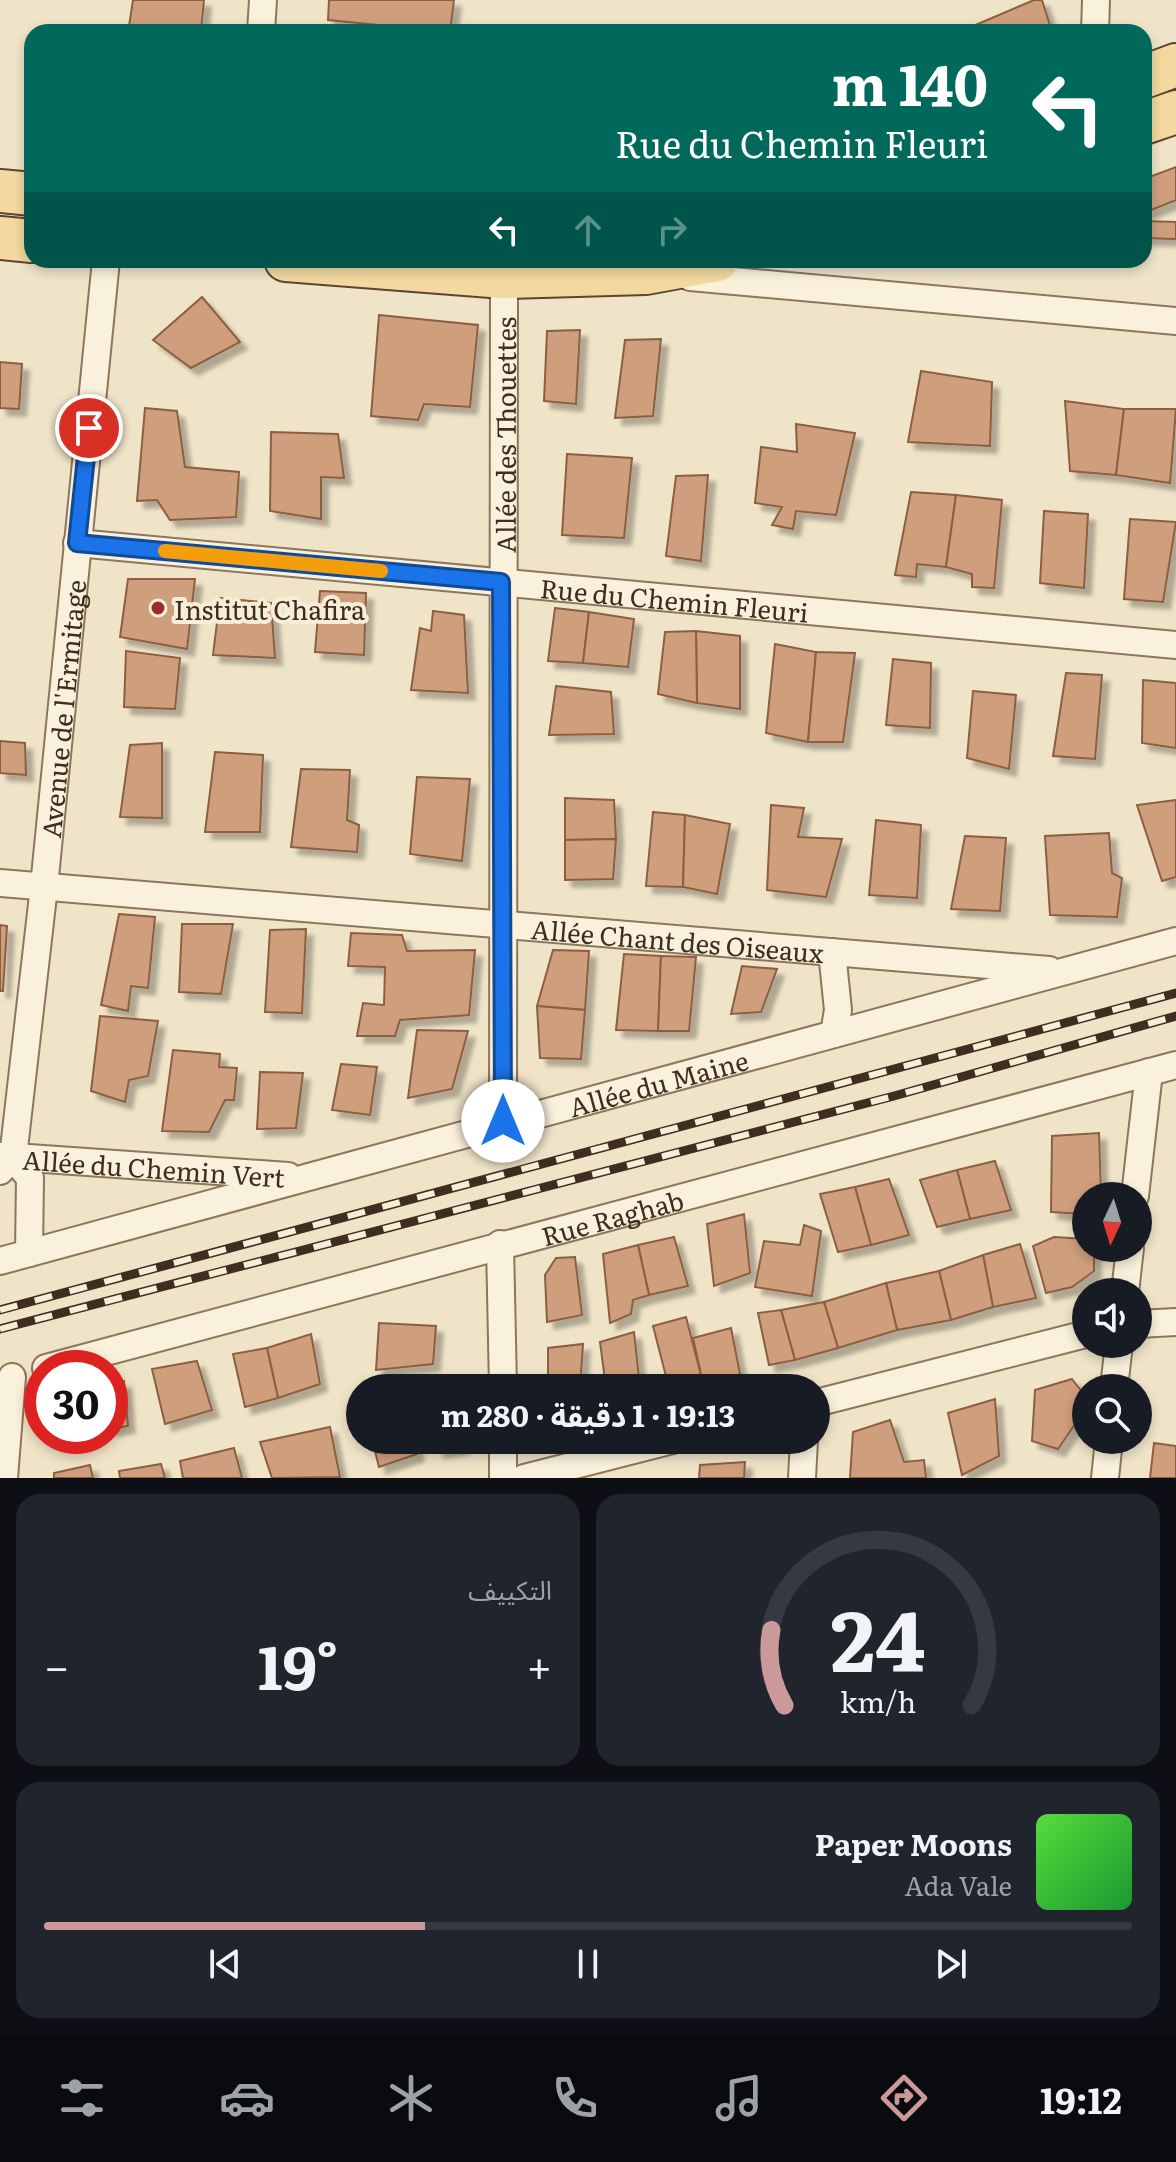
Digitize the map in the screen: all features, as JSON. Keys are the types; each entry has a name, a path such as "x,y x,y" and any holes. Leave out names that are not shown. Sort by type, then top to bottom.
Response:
{"main road":[{"path":"1152,74 1176,65"},
{"path":"1152,120 1176,112"},
{"path":"0,191 24,193"},
{"path":"0,238 24,240"},
{"path":"389,268 504,277 646,273 673,268"}],"street":[{"path":"262,24 263,0"},
{"path":"1095,24 1096,0"},
{"name":"Avenue de l'Ermitage","path":"4,1161 44,887 105,268"},
{"path":"646,273 1176,321"},
{"name":"Allée des Thouettes","path":"503,1121 501,582 504,277"},
{"name":"Rue du Chemin Fleuri","path":"77,543 1176,645"},
{"name":"Allée Chant des Oiseaux","path":"0,883 1069,972"},
{"name":"Allée du Maine","path":"0,1261 503,1121 1176,941"},
{"path":"832,952 838,1010 834,1034"},
{"name":"Rue Raghab","path":"113,1350 1176,1065"},
{"path":"1137,1182 1149,1072"},
{"path":"4,1161 30,1178 29,1253"},
{"name":"Allée du Chemin Vert","path":"4,1161 306,1178"},
{"path":"500,1244 503,1374"},
{"path":"1152,1323 1176,1322"},
{"path":"830,1399 1072,1338"},
{"path":"4,1478 6,1379"},
{"path":"503,1454 503,1478"},
{"path":"524,1478 618,1454"},
{"path":"802,1478 803,1454"},
{"path":"1105,1478 1108,1454"}],"building":[{"path":"133,0 204,0 202,24 129,24"},
{"path":"329,0 454,0 451,24 369,24 328,20"},
{"path":"1034,0 1042,0 1050,24 978,24"},
{"path":"1176,167 1176,200 1152,210 1152,176"},
{"path":"1152,221 1176,222 1176,239 1152,238"},
{"path":"202,297 240,342 191,368 153,340"},
{"path":"379,315 478,325 470,407 424,404 418,420 371,416"},
{"path":"580,330 576,404 544,401 547,331"},
{"path":"661,339 653,416 615,418 625,340"},
{"path":"0,362 22,364 19,409 0,408"},
{"path":"921,371 992,382 990,446 908,442"},
{"path":"1065,401 1124,409 1116,475 1070,471"},
{"path":"145,408 177,411 185,467 239,472 236,517 170,520 157,500 137,501"},
{"path":"1124,409 1176,409 1170,483 1116,475"},
{"path":"796,424 855,433 836,515 796,511 793,529 772,525 782,507 755,503 761,447 797,452"},
{"path":"271,432 338,434 344,478 321,477 321,519 270,511"},
{"path":"567,454 632,458 624,538 562,535"},
{"path":"708,475 701,561 666,556 676,476"},
{"path":"911,492 956,495 946,567 917,564 916,577 895,575"},
{"path":"956,495 1002,500 994,588 972,587 972,574 946,567"},
{"path":"1044,511 1088,514 1084,588 1040,583"},
{"path":"1130,519 1176,522 1163,602 1124,599"},
{"name":"Institut Chafira","path":"128,579 195,579 187,649 120,637"},
{"path":"320,591 366,593 364,655 315,652"},
{"path":"220,598 271,603 275,658 213,655"},
{"path":"555,608 589,612 583,663 548,661"},
{"path":"433,611 464,615 468,693 411,690 420,628 431,631"},
{"path":"589,612 634,619 628,667 583,663"},
{"path":"696,631 740,636 740,709 697,703"},
{"path":"696,631 697,703 658,694 665,632"},
{"path":"775,644 816,652 808,742 766,733"},
{"path":"126,651 180,658 175,709 124,707"},
{"path":"816,652 855,653 843,742 808,742"},
{"path":"893,659 931,663 930,728 886,725"},
{"path":"1066,673 1102,675 1095,759 1053,756"},
{"path":"1143,680 1176,683 1176,748 1142,743"},
{"path":"556,686 611,692 614,734 549,735"},
{"path":"973,691 1016,695 1009,769 967,758"},
{"path":"0,741 25,743 26,775 0,773"},
{"path":"162,743 162,818 120,817 130,745"},
{"path":"215,752 263,755 260,832 205,832"},
{"path":"301,769 350,770 347,820 359,825 357,852 291,847"},
{"path":"417,777 470,779 462,861 410,854"},
{"path":"565,798 614,800 616,839 565,840"},
{"path":"1176,800 1176,877 1162,881 1137,805"},
{"path":"771,805 804,808 798,837 842,839 826,897 767,890"},
{"path":"653,812 685,815 683,887 646,886"},
{"path":"685,815 730,824 717,894 683,887"},
{"path":"876,820 921,825 917,898 869,895"},
{"path":"1109,833 1112,873 1122,878 1117,917 1050,915 1045,836"},
{"path":"965,836 1006,838 1000,911 951,909"},
{"path":"616,839 613,879 565,880 565,840"},
{"path":"119,914 155,917 148,988 131,986 128,1011 101,1005"},
{"path":"182,924 233,924 221,994 179,992"},
{"path":"0,925 7,926 3,991 0,991"},
{"path":"306,929 302,1013 265,1012 270,930"},
{"path":"351,933 402,935 407,951 475,950 469,1015 400,1020 395,1036 357,1036 363,1003 384,1005 385,967 348,966"},
{"path":"553,950 589,951 585,1010 537,1006"},
{"path":"624,954 661,956 658,1031 616,1030"},
{"path":"661,956 696,957 689,1031 658,1031"},
{"path":"742,966 777,969 761,1012 731,1014"},
{"path":"537,1006 585,1010 581,1059 540,1058"},
{"path":"100,1016 158,1021 148,1076 129,1080 125,1102 91,1091"},
{"path":"417,1030 468,1031 452,1089 408,1098"},
{"path":"173,1050 220,1054 219,1067 237,1068 234,1100 225,1100 209,1132 162,1131"},
{"path":"341,1064 377,1067 370,1115 332,1110"},
{"path":"260,1072 303,1073 296,1128 257,1129"},
{"path":"1099,1133 1101,1182 1072,1182 1072,1213 1051,1212 1052,1136"},
{"path":"995,1161 1011,1210 970,1219 957,1170"},
{"path":"957,1170 970,1219 937,1227 920,1180"},
{"path":"889,1179 909,1235 871,1245 855,1187"},
{"path":"855,1187 871,1245 838,1252 820,1194"},
{"path":"744,1214 750,1273 714,1286 707,1224"},
{"path":"804,1225 821,1231 812,1296 755,1287 764,1241 800,1245"},
{"path":"674,1237 688,1286 649,1295 638,1245"},
{"path":"1054,1237 1072,1238 1072,1262 1094,1262 1094,1271 1084,1278 1072,1278 1072,1287 1046,1293 1033,1246"},
{"path":"1020,1244 1036,1298 993,1307 983,1255"},
{"path":"638,1245 649,1295 633,1300 631,1314 610,1323 603,1254"},
{"path":"983,1255 993,1307 951,1320 939,1271"},
{"path":"575,1257 582,1315 547,1322 545,1275 556,1258"},
{"path":"939,1271 951,1320 897,1330 886,1283"},
{"path":"886,1283 897,1330 838,1348 824,1302"},
{"path":"824,1302 838,1348 795,1360 781,1310"},
{"path":"781,1310 795,1360 769,1365 758,1313"},
{"path":"686,1317 701,1374 665,1374 653,1326"},
{"path":"379,1323 436,1326 433,1364 376,1370"},
{"path":"731,1328 740,1374 701,1374 693,1338"},
{"path":"634,1332 638,1374 604,1374 600,1342"},
{"path":"311,1334 320,1384 278,1398 267,1348"},
{"path":"583,1344 581,1374 548,1374 548,1348"},
{"path":"267,1348 278,1398 245,1407 233,1354"},
{"path":"197,1361 212,1410 165,1424 152,1369"},
{"path":"1072,1379 1072,1428 1058,1449 1032,1441 1035,1390"},
{"path":"995,1399 999,1456 962,1475 948,1413"},
{"path":"890,1420 904,1462 924,1460 926,1478 850,1478 853,1432"},
{"path":"330,1427 340,1477 272,1478 260,1442"},
{"path":"1154,1443 1176,1446 1176,1478 1150,1478"},
{"path":"234,1448 242,1478 183,1478 180,1461"},
{"path":"376,1454 417,1454 379,1467"},
{"path":"745,1462 744,1478 699,1478 700,1465"},
{"path":"161,1464 165,1478 120,1478 119,1471"},
{"path":"90,1465 93,1478 54,1478 54,1473"}],"railway":[{"path":"0,1310 1176,993"},
{"path":"0,1329 894,1096 1176,1016"}],"slow traffic":[{"path":"165,551 381,571"}],"place":[{"name":"Institut Chafira","path":"158,608"}],"route":[{"path":"89,428 77,543 501,582 503,1121"}]}
